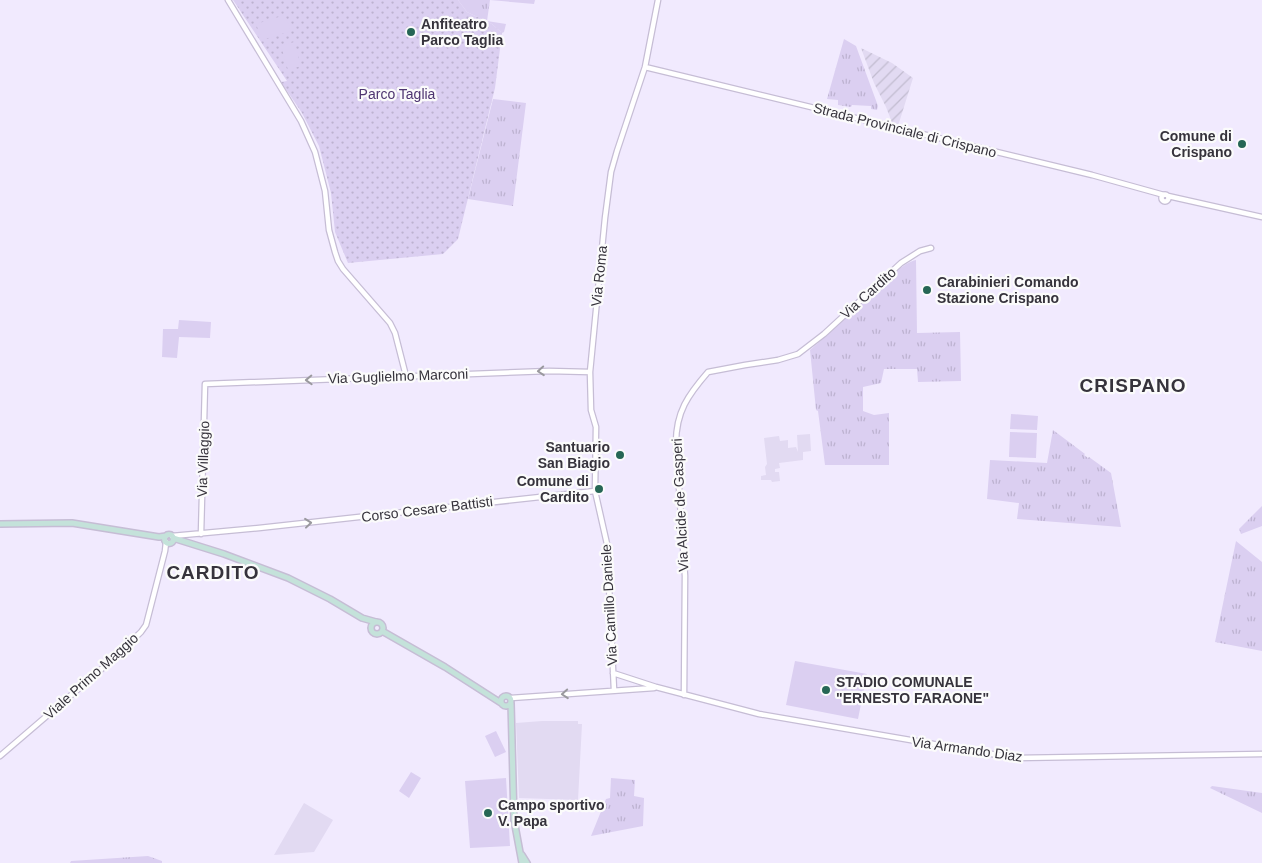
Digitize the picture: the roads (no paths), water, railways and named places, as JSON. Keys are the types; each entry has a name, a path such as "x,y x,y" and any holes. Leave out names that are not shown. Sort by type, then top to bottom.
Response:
{"main road":[{"path":"0,524 72,523 180,541 224,554 288,578 362,618 371,627 371,631 374,634 382,631"},
{"path":"362,618 382,625 382,631"},
{"path":"371,627 376,622"},
{"path":"382,631 494,697 511,712"},
{"path":"503,704 501,700 504,696"},
{"path":"494,697 508,696 511,701 514,820 522,863"},
{"path":"503,704 507,706 511,701"},
{"path":"518,845 527,863"}],"street":[{"path":"228,0 301,121 321,171 334,252 343,269 390,323 395,332 406,376"},
{"name":"Via Roma","path":"595,491 596,427 591,410 590,372 603,234 611,172 645,67 658,0"},
{"name":"Strada Provinciale di Crispano","path":"645,67 820,108 897,129 1084,173 1166,196 1262,218"},
{"name":"Via Cardito","path":"811,345 901,263 920,251 931,248"},
{"name":"Via Alcide de Gasperi","path":"684,695 684,576 676,443 676,428 680,413 688,398 708,372 745,364 778,360 798,354 811,345"},
{"name":"Via Guglielmo Marconi","path":"206,384 549,371 590,372"},
{"name":"Via Villaggio","path":"201,534 206,384"},
{"name":"Corso Cesare Battisti","path":"169,540 201,534 595,491"},
{"name":"Via Camillo Daniele","path":"595,491 607,544 614,690"},
{"name":"Viale Primo Maggio","path":"0,756 105,666 141,632 146,625 169,540"},
{"name":"Via Armando Diaz","path":"613,673 684,695 758,714 1015,758 1262,754"},
{"path":"634,689 639,685 637,681"},
{"path":"511,701 656,687"}],"place":[{"name":"Anfiteatro Parco Taglia","path":"411,32"},
{"name":"Comune di Crispano","path":"1242,144"},
{"name":"Carabinieri Comando Stazione Crispano","path":"927,290"},
{"name":"Santuario San Biagio","path":"620,455"},
{"name":"Comune di Cardito","path":"599,489"},
{"name":"STADIO COMUNALE \"ERNESTO FARAONE\"","path":"826,690"},
{"name":"Campo sportivo V. Papa","path":"488,813"}],"district":[{"name":"CRISPANO","path":"1133,385"},
{"name":"CARDITO","path":"213,572"}],"park label":[{"name":"Parco Taglia","path":"397,94"}]}
